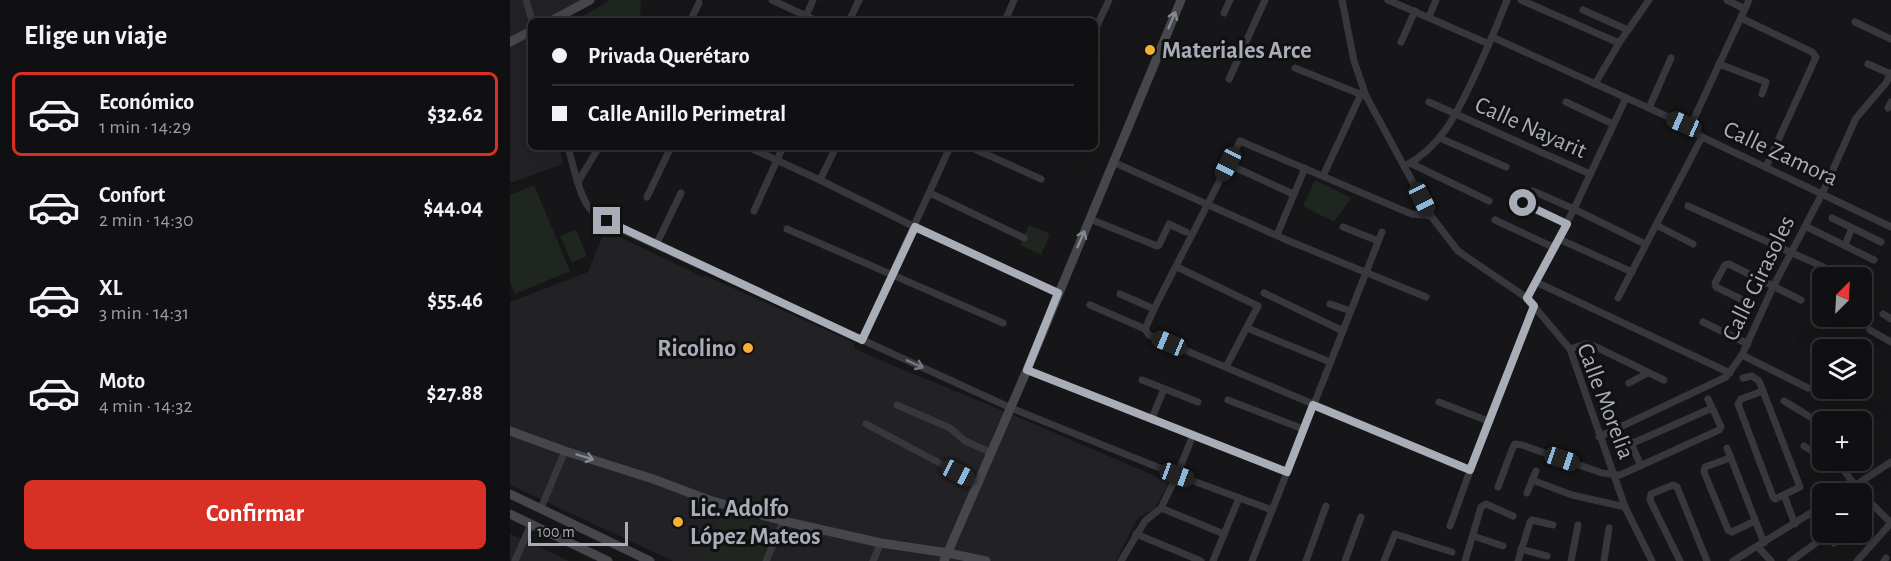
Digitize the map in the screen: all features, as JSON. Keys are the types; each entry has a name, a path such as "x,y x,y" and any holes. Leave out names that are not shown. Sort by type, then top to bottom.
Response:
{"main road":[{"path":"556,18 590,0"},
{"path":"946,557 1027,370 1180,0"},
{"path":"510,42 528,33"},
{"path":"510,431 709,500 783,521 946,557 980,561"},
{"path":"510,494 650,561"},
{"path":"510,514 608,561"},
{"path":"946,557 986,561"}],"street":[{"path":"526,0 531,18"},
{"path":"772,0 810,18"},
{"path":"812,18 813,0"},
{"path":"850,18 859,0"},
{"path":"1006,18 1014,0"},
{"path":"1098,24 1109,0"},
{"path":"1224,13 1230,0"},
{"path":"1229,79 1265,0"},
{"name":"Calle Morelia","path":"1342,0 1354,61 1364,95 1408,165 1431,216 1458,251 1527,298 1569,349 1613,476 1652,561"},
{"name":"Calle Zamora","path":"1388,0 1649,108 1690,127 1702,137 1891,227"},
{"path":"1429,17 1436,0"},
{"name":"Calle Nayarit","path":"1408,165 1421,157 1440,138 1456,116 1491,41 1507,0"},
{"path":"1521,0 1618,43"},
{"path":"1595,84 1618,43 1647,2 1638,0"},
{"path":"1727,0 1745,9"},
{"path":"1690,127 1749,0"},
{"path":"692,18 699,3"},
{"path":"1583,10 1628,30"},
{"path":"1401,42 1415,11"},
{"path":"1741,18 1815,53 1816,57 1766,166"},
{"path":"1855,22 1891,39"},
{"path":"1649,108 1671,58"},
{"path":"1719,64 1766,82 1762,94"},
{"path":"1868,64 1891,74"},
{"path":"1295,68 1364,95 1323,176"},
{"name":"Calle Girasoles","path":"1599,437 1726,377 1730,373 1748,344 1773,287 1822,194 1856,118 1891,74"},
{"path":"1527,298 1567,224 1626,98"},
{"path":"1429,102 1456,116"},
{"path":"1566,102 1613,124"},
{"name":"Calle Nayarit","path":"1456,116 1590,174"},
{"path":"1618,298 1702,137"},
{"path":"1440,138 1506,167"},
{"path":"1147,332 1154,309 1240,141 1412,214 1431,216"},
{"path":"569,150 582,196 590,210 616,226 1011,408 1177,475 1272,510"},
{"path":"578,182 596,150"},
{"path":"647,197 670,150"},
{"path":"755,150 1058,293"},
{"path":"754,211 782,150"},
{"path":"820,180 835,150"},
{"path":"862,340 950,150"},
{"path":"977,150 1041,179"},
{"path":"1113,162 1277,235 1426,297"},
{"path":"1228,164 1293,194"},
{"path":"1408,165 1489,201"},
{"path":"1277,235 1305,168"},
{"path":"1533,191 1645,244"},
{"path":"930,192 1024,238"},
{"path":"656,245 681,193"},
{"path":"1523,203 1567,224"},
{"path":"1688,206 1824,267"},
{"path":"1832,218 1881,242"},
{"path":"1090,219 1157,246 1169,224 1186,232"},
{"path":"1495,220 1555,248"},
{"path":"1656,225 1693,244"},
{"path":"1804,226 1874,260"},
{"path":"1343,227 1378,241"},
{"path":"1845,245 1852,228"},
{"path":"787,229 1003,323"},
{"path":"1252,561 1382,232"},
{"path":"1559,239 1632,273"},
{"path":"1745,301 1716,287 1715,283 1725,265 1729,264 1801,300"},
{"path":"1177,267 1258,306 1227,367"},
{"path":"1536,282 1730,373"},
{"path":"1264,293 1343,331"},
{"path":"1120,294 1154,309"},
{"path":"1330,304 1351,311"},
{"path":"1090,305 1313,405 1470,470"},
{"path":"1450,526 1488,421 1534,306"},
{"path":"1703,322 1748,344"},
{"path":"1247,328 1330,362"},
{"path":"1870,330 1891,342"},
{"path":"1569,349 1586,344 1594,346 1664,380"},
{"path":"1742,355 1808,388"},
{"path":"1027,370 1287,472"},
{"path":"1629,383 1648,373"},
{"path":"1743,378 1749,376 1760,383 1800,487 1775,499 1738,404 1741,399 1763,391"},
{"path":"1142,381 1198,402"},
{"path":"1152,418 1164,389"},
{"path":"1498,487 1515,444 1602,473 1620,475 1719,430 1721,427 1708,399"},
{"path":"1228,400 1303,429"},
{"path":"1784,401 1812,418"},
{"path":"1439,402 1488,421"},
{"path":"897,405 950,428 965,441 992,453"},
{"path":"1641,466 1630,442 1712,408"},
{"path":"866,424 979,484"},
{"path":"1121,561 1149,516 1161,508 1193,435"},
{"path":"1803,446 1812,451"},
{"path":"1727,448 1755,520 1761,545 1771,561"},
{"path":"541,508 565,451"},
{"path":"1730,458 1705,467 1704,472 1728,530 1732,532 1755,520"},
{"path":"1858,483 1891,462"},
{"path":"1527,493 1536,471"},
{"path":"1532,480 1582,498 1626,507"},
{"path":"1680,561 1650,500 1651,494 1673,485 1677,487 1704,560"},
{"path":"1784,495 1795,524"},
{"path":"1213,561 1239,498"},
{"path":"1465,561 1480,507 1486,504 1513,516"},
{"path":"1306,561 1326,506"},
{"path":"1857,561 1891,523 1872,506"},
{"path":"1161,508 1224,534"},
{"path":"1733,561 1812,513"},
{"path":"1345,561 1361,517"},
{"path":"1518,561 1527,524 1532,520 1553,525"},
{"path":"766,561 783,521"},
{"path":"516,561 531,524"},
{"path":"1571,561 1578,525"},
{"path":"1604,561 1609,528"},
{"path":"1136,534 1201,561"},
{"path":"1384,561 1392,537 1398,534 1452,552"},
{"path":"1473,536 1503,546"},
{"path":"873,561 881,543"},
{"path":"1791,561 1816,543"},
{"path":"1521,549 1547,556"},
{"path":"1801,554 1807,561"}],"shaded area":[{"path":"510,0 581,0 549,18 528,18 528,150 560,150 563,164 510,183"},
{"path":"610,0 641,0 640,18 579,18"},
{"path":"1315,180 1351,198 1334,222 1303,206"},
{"path":"534,185 570,271 515,294 510,281 510,195"},
{"path":"1029,225 1050,234 1041,255 1020,245"},
{"path":"576,230 587,256 572,263 560,236"},
{"path":"605,230 703,277 704,275 855,343 854,348 875,358 1169,482 1155,508 1137,519 1116,561 673,561 510,485 510,302 588,272"},
{"path":"721,512 777,527 764,561 699,560"},
{"path":"510,534 569,561 510,561"}],"place":[{"name":"Materiales Arce","path":"1150,50"},
{"name":"Ricolino","path":"748,348"},
{"name":"Lic. Adolfo López Mateos","path":"678,522"}],"route":[{"path":"607,221 862,340 915,227 1058,293 1027,370 1287,472 1313,405 1470,470 1534,306 1527,298 1567,224 1523,203"}]}
